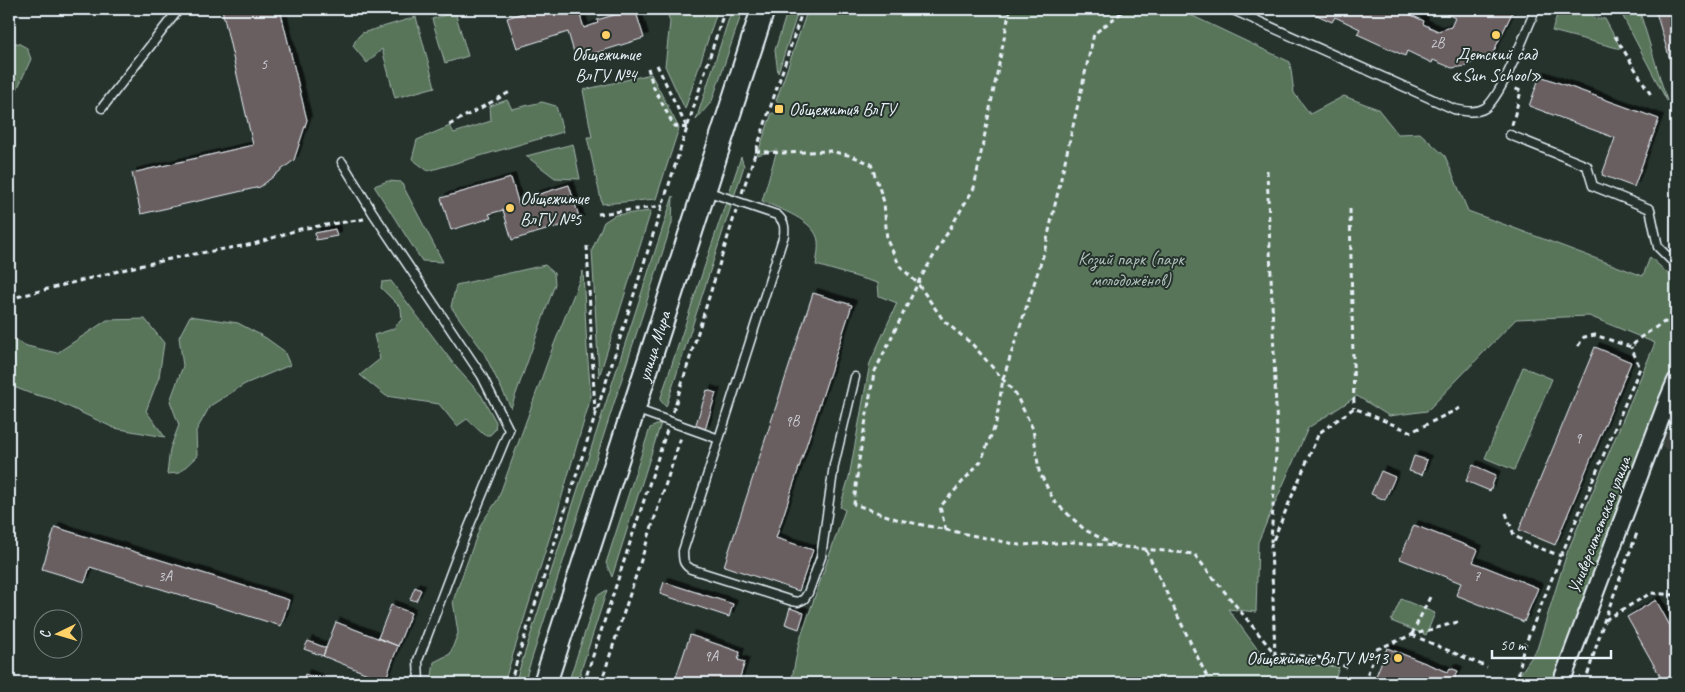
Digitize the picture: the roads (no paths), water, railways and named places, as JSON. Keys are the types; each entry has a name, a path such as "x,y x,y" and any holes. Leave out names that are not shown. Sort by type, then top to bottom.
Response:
{"main road":[{"name":"улица Мира","path":"545,683 763,9"}],"street":[{"name":"Университетская улица","path":"1561,683 1676,382"}],"lane":[{"path":"102,108 179,9"},
{"path":"1231,9 1454,109 1471,112 1484,108 1496,95 1535,9"},
{"path":"1510,135 1587,166 1593,186 1650,209 1658,247 1676,265"},
{"path":"342,162 375,216 482,376 509,430 459,551 418,660 419,683"},
{"path":"704,190 777,215 783,220 785,227 684,551 683,560 685,565 691,569 792,602 804,599 821,557 834,466 855,377"},
{"path":"633,409 719,439"}],"place":[{"name":"Общежитие ВлГУ №4","path":"606,35"},
{"name":"Детский сад «Sun School»","path":"1496,35"},
{"name":"Общежития ВлГУ","path":"779,109"},
{"name":"Общежитие ВлГУ №5","path":"510,208"},
{"name":"Общежитие ВлГУ №13","path":"1398,658"}],"park label":[{"name":"Козий парк (парк молодожёнов)","path":"1131,269"}]}
